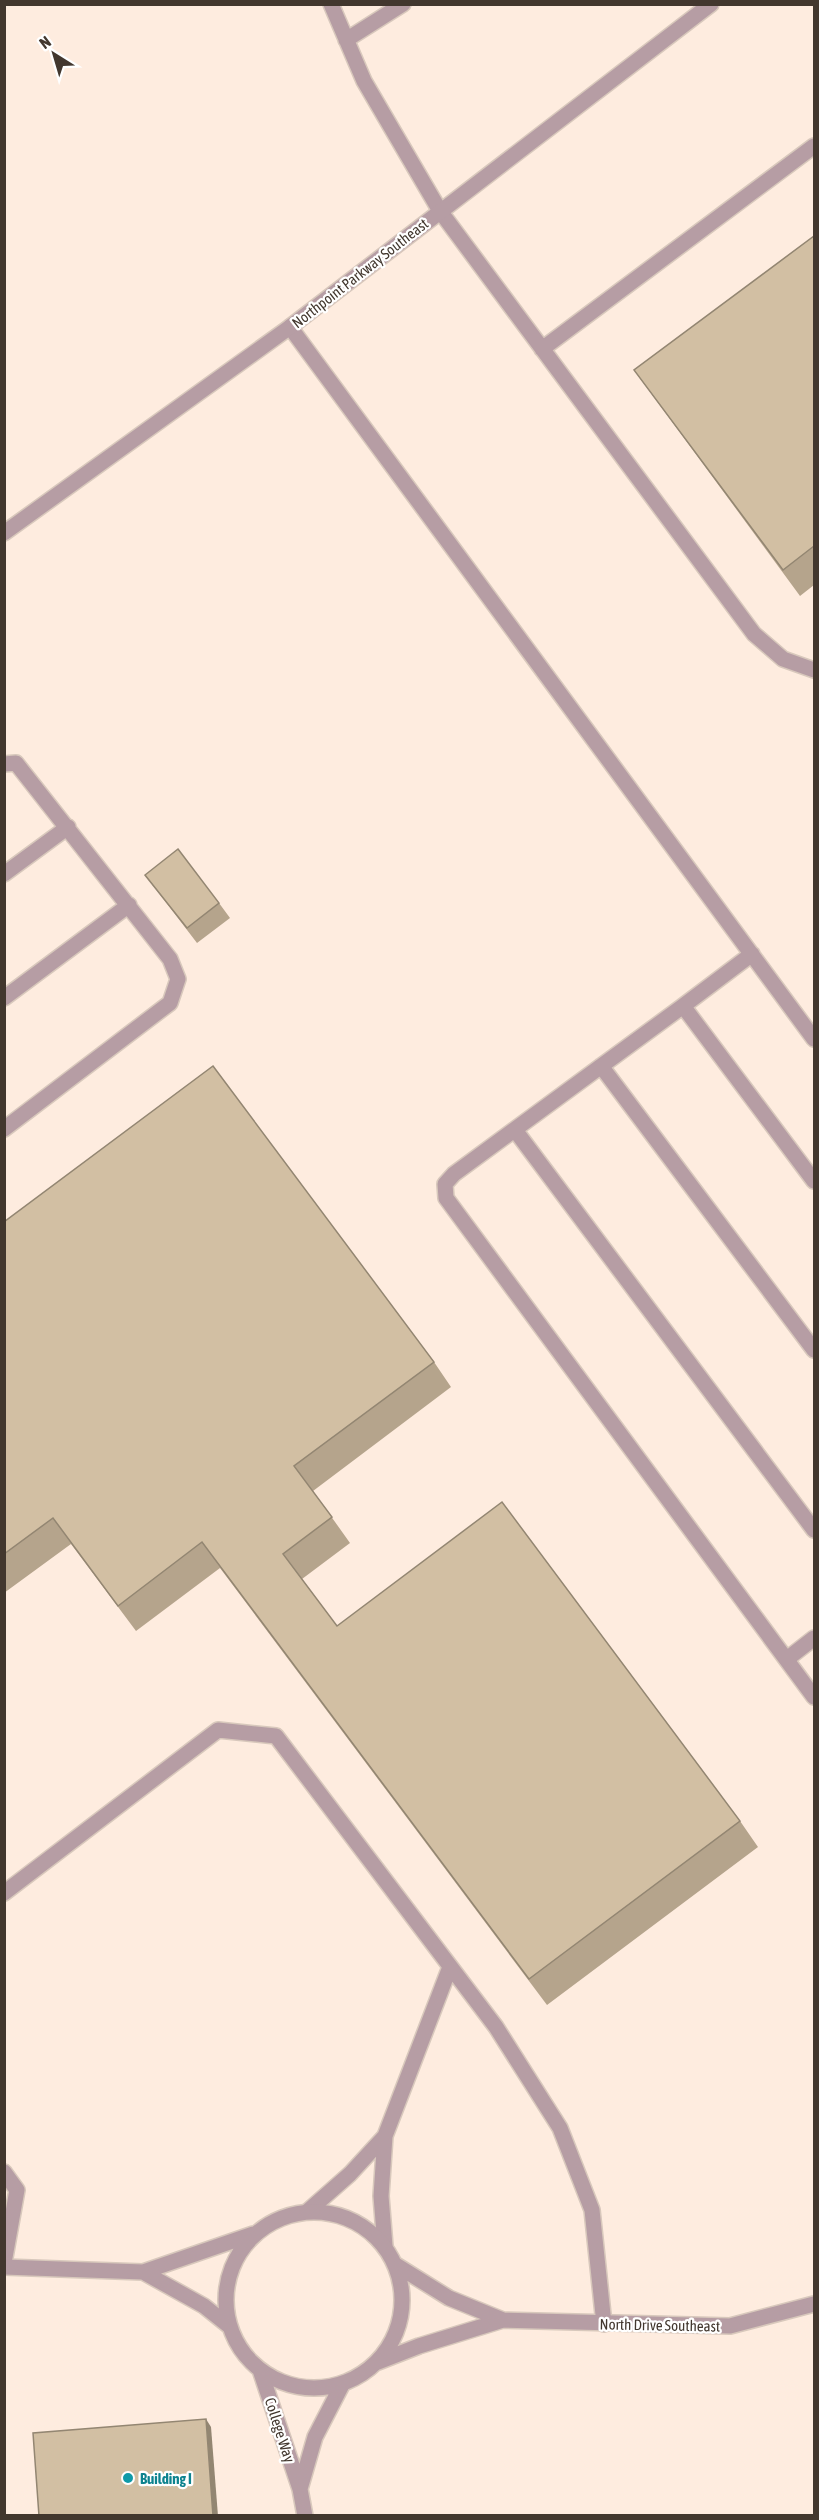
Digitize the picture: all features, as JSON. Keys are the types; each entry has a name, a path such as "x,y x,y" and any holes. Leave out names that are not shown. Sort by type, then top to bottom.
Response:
{"street":[{"path":"331,4 364,81 440,212 754,634 783,659 814,670"},
{"path":"346,40 403,4"},
{"name":"Northpoint Parkway Southeast","path":"4,533 290,327 711,4"},
{"path":"542,349 814,146"},
{"path":"290,327 814,1039"},
{"path":"4,764 16,763 68,826 170,959 178,979 170,1003 4,1129"},
{"path":"4,874 68,826"},
{"path":"4,998 129,905"},
{"path":"752,954 454,1174 445,1184 446,1198 814,1696"},
{"path":"683,1006 814,1181"},
{"path":"601,1066 814,1350"},
{"path":"515,1130 814,1530"},
{"path":"787,1659 814,1638"},
{"path":"4,1893 218,1730 276,1736 495,2027 560,2128 592,2210 604,2324"},
{"path":"385,2246 381,2196 385,2136 450,1967"},
{"path":"308,2211 350,2174 385,2136"},
{"path":"4,2172 17,2190 4,2265 143,2272 256,2232 280,2218 308,2211 330,2212 351,2219 370,2230 385,2246 396,2265 403,2290 401,2316 392,2341 377,2362 361,2375 343,2383 321,2388 300,2387 279,2381 260,2370 246,2358 229,2326 225,2301 229,2276 240,2252 256,2232"},
{"name":"North Drive Southeast","path":"396,2265 449,2298 503,2320"},
{"path":"143,2272 204,2306 229,2326"},
{"name":"North Drive Southeast","path":"377,2362 419,2346 503,2320 730,2326 814,2304"},
{"name":"College Way","path":"260,2370 300,2489 304,2516"},
{"name":"College Way","path":"300,2489 315,2437 343,2383"}],"building":[{"path":"814,236 814,546 783,570 634,370"},
{"path":"178,849 219,903 187,928 145,875"},
{"path":"213,1066 434,1362 294,1466 332,1517 283,1554 337,1626 502,1502 740,1821 529,1979 202,1542 118,1606 53,1518 4,1554 4,1222"},
{"name":"Building I","path":"206,2419 213,2516 39,2516 33,2433"}],"place":[{"name":"Building I","path":"128,2478"}]}
